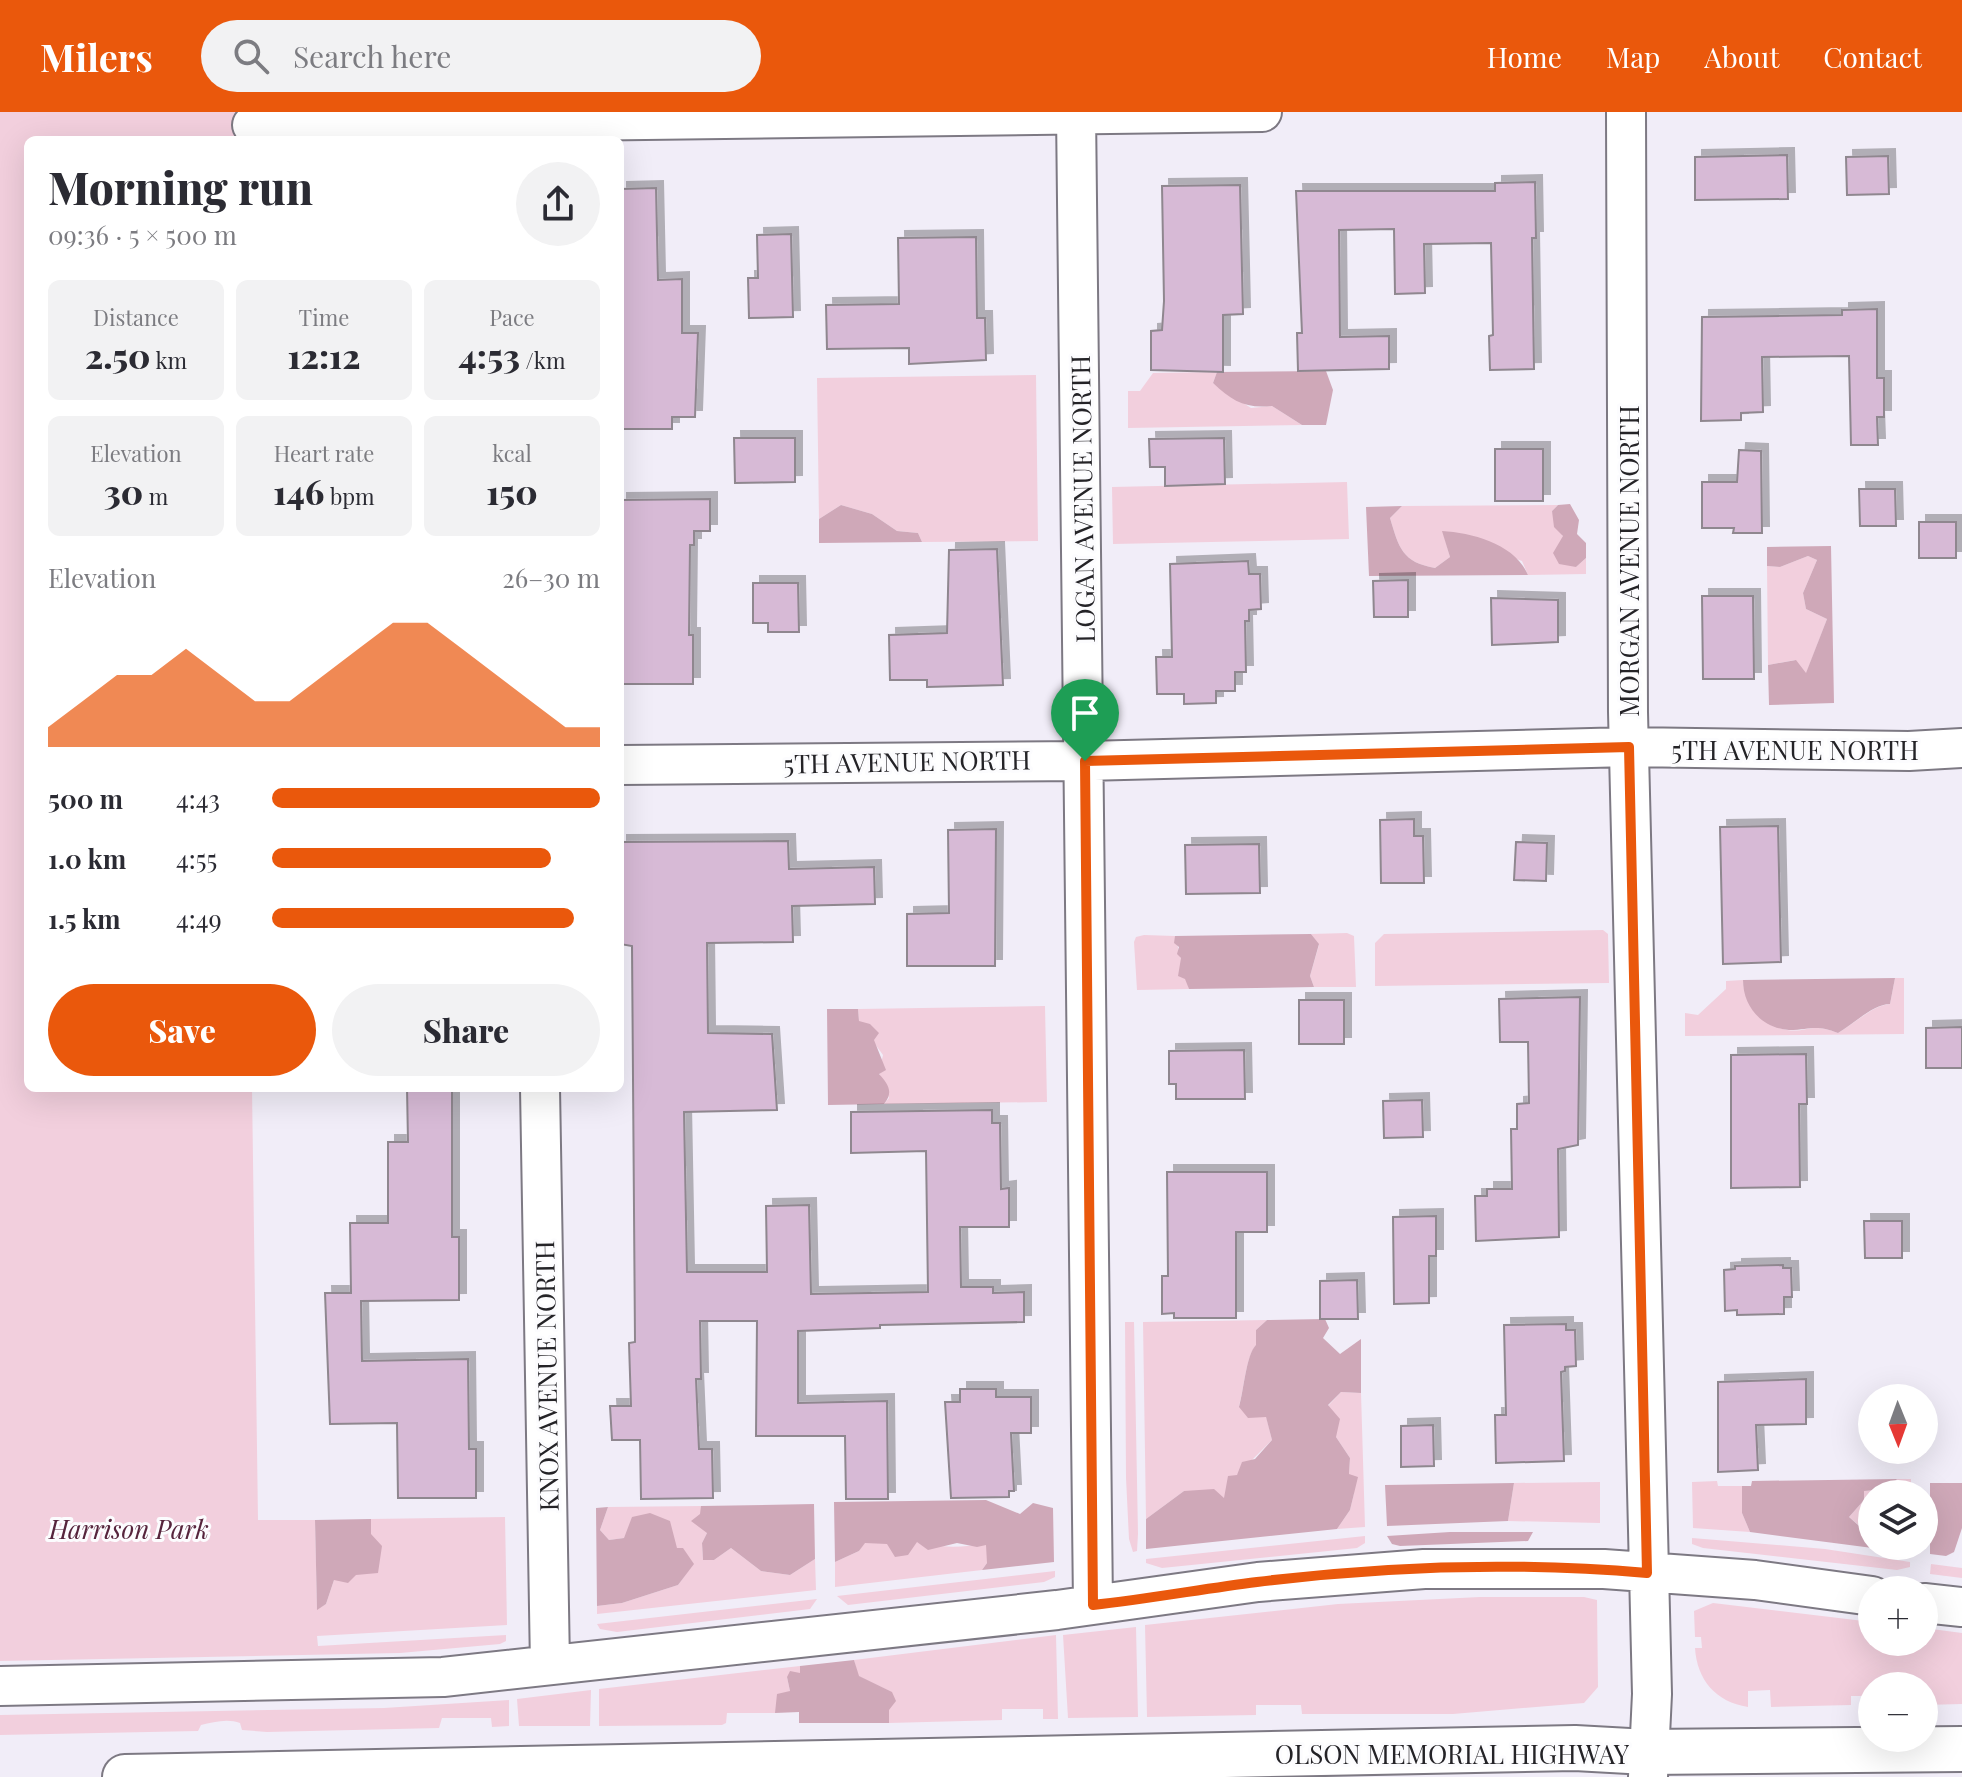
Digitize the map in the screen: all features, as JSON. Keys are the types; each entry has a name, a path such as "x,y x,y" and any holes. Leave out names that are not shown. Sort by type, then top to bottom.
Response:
{"main road":[{"name":"OLSON MEMORIAL HIGHWAY","path":"125,1777 1575,1748 1647,1765 1962,1749"}],"street":[{"path":"252,125 524,125 1262,112"},
{"name":"MORGAN AVENUE NORTH","path":"1626,112 1629,747 1652,1694 1647,1765"},
{"name":"LOGAN AVENUE NORTH","path":"1076,114 1093,1605"},
{"name":"5TH AVENUE NORTH","path":"624,765 1085,761 1629,747 1909,751 1962,748"},
{"name":"KNOX AVENUE NORTH","path":"540,1092 550,1665"},
{"path":"0,1686 443,1677 1093,1605 1258,1582 1424,1569 1589,1569 1755,1580 1858,1594"},
{"path":"1938,1604 1962,1607"}],"green space":[{"name":"Harrison Park","path":"0,112 237,112 238,136 24,136 24,1092 252,1092 258,1520 315,1520 317,1609 326,1604 334,1580 371,1534 371,1519 505,1517 507,1625 317,1636 318,1646 506,1635 506,1641 400,1653 0,1661"},
{"path":"1217,372 1213,383 1251,408 1272,406 1302,425 1128,428 1128,391 1140,391 1153,373"},
{"path":"1036,375 1038,541 922,542 918,533 897,531 872,514 841,505 819,519 817,378"},
{"path":"1347,482 1349,539 1113,544 1112,487"},
{"path":"1558,505 1552,511 1576,567 1586,558 1586,574 1528,575 1522,561 1443,532 1450,557 1435,568 1424,565 1404,552 1390,518 1402,506"},
{"path":"1808,556 1817,560 1803,593 1806,609 1827,619 1806,674 1795,660 1768,665 1767,566 1780,567"},
{"path":"1603,930 1608,934 1609,983 1375,986 1375,943 1384,934"},
{"path":"1347,933 1354,936 1356,987 1314,987 1310,976 1319,945 1311,934"},
{"path":"1175,936 1189,989 1137,990 1134,942 1136,937"},
{"path":"1895,978 1904,978 1904,1034 1685,1036 1685,1013 1698,1015 1726,989 1726,981 1743,980 1751,1005 1770,1024 1794,1031 1821,1028 1838,1033 1870,1011 1890,1004"},
{"path":"1045,1006 1047,1102 884,1104 889,1098 879,1073 883,1055 859,1022 858,1009"},
{"path":"1267,1320 1256,1330 1256,1346 1248,1365 1239,1406 1266,1416 1272,1440 1237,1475 1224,1499 1184,1491 1146,1519 1143,1322"},
{"path":"1125,1322 1134,1322 1138,1534 1137,1551 1133,1552 1129,1539 1126,1478"},
{"path":"1341,1392 1361,1393 1365,1527 1337,1529 1350,1510 1354,1493 1349,1474 1350,1458 1336,1437 1328,1406"},
{"path":"1717,1481 1718,1486 1742,1486 1742,1513 1750,1532 1693,1528 1692,1482"},
{"path":"1600,1482 1600,1523 1508,1521 1514,1483"},
{"path":"701,1506 707,1533 702,1543 703,1560 714,1560 731,1548 761,1571 790,1575 815,1559 816,1590 597,1614 597,1606 622,1603 678,1585 693,1564 677,1548 629,1529 624,1538 609,1540 600,1530 608,1507"},
{"path":"1858,1507 1858,1524 1849,1517"},
{"path":"1365,1536 1365,1543 1357,1548 1162,1568 1146,1563 1146,1559"},
{"path":"1692,1538 1825,1549 1858,1554 1858,1560 1910,1562 1910,1567 1897,1570 1703,1548 1692,1544"},
{"path":"916,1541 942,1546 987,1544 987,1563 982,1570 835,1587 835,1562 859,1551 864,1543"},
{"path":"1931,1564 1962,1568 1962,1578 1930,1574"},
{"path":"1055,1571 1055,1577 1044,1582 848,1605 837,1596"},
{"path":"1480,1597 1584,1597 1597,1600 1598,1687 1584,1703 1453,1714 1302,1714 1301,1705 1256,1705 1256,1715 1147,1717 1145,1625 1338,1604"},
{"path":"817,1599 810,1609 617,1632 600,1629 597,1624"},
{"path":"1713,1603 1858,1620 1858,1656 1938,1656 1938,1630 1962,1633 1962,1704 1938,1705 1938,1672 1858,1672 1858,1696 1851,1696 1851,1705 1771,1707 1770,1690 1748,1691 1748,1707 1737,1704 1718,1695 1704,1679 1695,1648 1702,1648 1701,1637 1695,1637 1694,1611"},
{"path":"1136,1627 1138,1717 1068,1718 1063,1635"},
{"path":"1056,1635 1058,1719 1043,1719 1043,1709 1002,1709 1002,1720 889,1723 887,1690 858,1676 854,1660"},
{"path":"800,1666 801,1673 787,1677 790,1691 775,1713 727,1713 726,1723 722,1725 599,1726 599,1689"},
{"path":"591,1690 590,1726 519,1726 517,1699"},
{"path":"509,1700 509,1726 492,1727 491,1718 442,1718 439,1728 267,1732 242,1730 240,1723 226,1721 201,1725 198,1731 0,1735 0,1715 384,1708"}],"shaded area":[{"path":"1326,371 1333,390 1326,425 1302,425 1272,406 1240,402 1213,383 1217,372"},
{"path":"1570,504 1579,520 1577,534 1586,543 1586,558 1576,567 1559,564 1553,553 1563,536 1554,527 1552,511 1558,505"},
{"path":"841,505 872,514 897,531 918,533 922,542 819,543 819,519"},
{"path":"1402,506 1390,518 1399,545 1415,562 1435,568 1450,557 1442,531 1454,532 1503,548 1522,564 1528,575 1369,576 1366,507"},
{"path":"1831,546 1834,703 1769,705 1768,665 1796,660 1806,673 1827,619 1806,609 1803,593 1817,560 1808,556 1780,567 1767,566 1767,547"},
{"path":"1311,934 1319,944 1310,976 1314,987 1189,989 1185,979 1178,976 1181,958 1177,954 1179,947 1174,943 1175,936"},
{"path":"1895,978 1890,1004 1870,1011 1838,1033 1818,1028 1789,1030 1770,1025 1750,1007 1743,980"},
{"path":"827,1009 858,1009 859,1021 870,1024 879,1033 874,1040 886,1070 879,1074 889,1092 884,1104 828,1105"},
{"path":"1325,1319 1329,1328 1323,1338 1340,1354 1361,1339 1361,1393 1341,1392 1328,1405 1340,1419 1336,1437 1350,1458 1349,1474 1358,1477 1350,1510 1337,1529 1146,1549 1146,1519 1184,1491 1214,1489 1224,1498 1228,1476 1237,1475 1242,1462 1255,1459 1272,1440 1266,1417 1248,1418 1239,1407 1248,1365 1256,1345 1256,1330 1267,1320"},
{"path":"1897,1479 1858,1480 1858,1507 1849,1517 1858,1525 1858,1546 1750,1532 1742,1513 1742,1486 1751,1486 1752,1481"},
{"path":"1514,1483 1508,1521 1387,1526 1385,1485"},
{"path":"1938,1483 1962,1483 1962,1528 1954,1552 1946,1556 1938,1555"},
{"path":"986,1500 1020,1514 1033,1503 1053,1508 1054,1562 982,1570 987,1563 986,1545 977,1547 957,1543 928,1550 917,1542 908,1555 895,1557 887,1544 865,1543 859,1551 835,1562 834,1502"},
{"path":"814,1504 815,1559 790,1575 761,1571 731,1548 714,1560 703,1560 702,1543 707,1533 691,1521 700,1514 701,1506"},
{"path":"608,1507 600,1530 609,1540 624,1538 632,1517 650,1513 670,1521 677,1548 683,1548 694,1564 678,1585 622,1603 597,1606 596,1508"},
{"path":"371,1519 371,1534 382,1546 378,1573 356,1575 348,1583 334,1580 326,1604 317,1610 315,1520"},
{"path":"1533,1532 1528,1541 1400,1546 1392,1544 1387,1536"},
{"path":"854,1660 859,1676 892,1692 896,1701 889,1710 889,1723 799,1723 799,1712 775,1713 777,1694 790,1691 787,1677 790,1671 800,1673 800,1666"}],"building":[{"path":"1787,155 1788,199 1695,200 1695,157"},
{"path":"1888,156 1889,194 1847,195 1846,157"},
{"path":"1535,182 1536,238 1532,238 1534,369 1490,370 1489,336 1493,335 1491,243 1424,244 1425,293 1395,294 1394,229 1339,230 1340,337 1389,336 1389,369 1298,371 1297,333 1302,333 1296,191 1495,191 1495,183"},
{"path":"1240,185 1243,314 1223,315 1223,372 1151,370 1151,331 1162,330 1164,301 1162,186"},
{"path":"656,188 658,280 682,279 682,333 698,333 695,417 672,417 672,429 624,429 624,189"},
{"path":"791,234 793,317 749,318 748,278 758,278 757,235"},
{"path":"976,237 977,318 985,318 986,360 909,364 909,348 827,349 826,305 899,304 898,238"},
{"path":"1877,309 1877,378 1884,378 1884,417 1877,417 1878,445 1851,445 1849,356 1762,357 1763,412 1741,413 1741,420 1701,421 1702,317 1842,315 1842,310"},
{"path":"734,438 795,438 795,482 735,483"},
{"path":"1224,438 1225,484 1165,486 1165,467 1150,467 1149,439"},
{"path":"1495,449 1543,449 1543,501 1495,501"},
{"path":"1739,450 1761,451 1762,533 1733,533 1734,528 1702,528 1702,482 1737,482"},
{"path":"1859,489 1895,489 1896,526 1860,526"},
{"path":"710,499 710,531 694,531 694,545 690,545 689,635 693,635 693,684 624,684 624,500"},
{"path":"1919,522 1956,522 1956,558 1919,558"},
{"path":"997,549 1003,685 927,687 927,680 890,680 889,635 947,633 949,550"},
{"path":"1248,561 1249,574 1260,574 1261,609 1249,610 1249,621 1245,621 1246,672 1235,672 1235,691 1216,691 1216,703 1184,704 1184,694 1157,694 1156,657 1172,657 1170,564"},
{"path":"1408,580 1408,617 1374,617 1373,581"},
{"path":"753,583 798,583 799,632 768,632 768,623 753,623"},
{"path":"1702,596 1753,596 1754,679 1703,679"},
{"path":"1491,598 1558,600 1558,642 1492,645"},
{"path":"1414,819 1414,836 1423,836 1424,883 1381,883 1380,820"},
{"path":"1778,826 1781,962 1723,964 1720,827"},
{"path":"996,829 995,966 907,966 907,914 949,913 948,830"},
{"path":"788,841 789,869 874,867 875,904 792,906 793,942 707,943 708,1033 772,1034 777,1110 684,1112 687,1272 767,1272 766,1206 809,1205 811,1294 928,1292 926,1151 851,1153 851,1112 992,1110 992,1123 1000,1123 1001,1189 1009,1188 1009,1227 960,1227 961,1287 993,1287 993,1293 1024,1292 1024,1322 880,1325 880,1328 798,1331 798,1403 887,1401 888,1499 846,1499 845,1436 756,1436 757,1321 700,1321 701,1379 696,1379 699,1449 712,1449 713,1498 641,1499 640,1440 612,1440 610,1406 631,1406 629,1343 635,1342 632,946 624,945 624,842"},
{"path":"1516,842 1547,843 1546,881 1514,880"},
{"path":"1259,844 1260,893 1186,894 1185,845"},
{"path":"1580,997 1578,1145 1558,1149 1559,1237 1476,1241 1475,1196 1487,1196 1487,1189 1512,1189 1511,1129 1517,1129 1517,1104 1529,1103 1528,1042 1500,1042 1499,999"},
{"path":"1299,1000 1344,1000 1344,1044 1299,1044"},
{"path":"1962,1027 1962,1068 1926,1068 1926,1028"},
{"path":"1244,1050 1245,1099 1176,1099 1176,1084 1169,1084 1169,1051"},
{"path":"1806,1054 1807,1104 1799,1104 1800,1187 1731,1188 1731,1055"},
{"path":"407,1092 452,1092 452,1237 459,1237 459,1300 361,1301 362,1361 468,1359 469,1449 476,1449 476,1498 398,1498 397,1423 330,1424 325,1293 351,1293 350,1223 388,1223 388,1142 408,1142"},
{"path":"1422,1100 1423,1137 1384,1138 1383,1101"},
{"path":"1167,1172 1267,1172 1267,1232 1236,1232 1236,1318 1174,1318 1174,1313 1162,1314 1162,1276 1168,1276"},
{"path":"1436,1216 1436,1256 1429,1256 1429,1303 1394,1304 1393,1217"},
{"path":"1864,1221 1902,1221 1902,1258 1865,1258"},
{"path":"1783,1265 1783,1268 1791,1268 1792,1297 1784,1297 1784,1314 1737,1315 1737,1310 1725,1311 1724,1270 1735,1269 1735,1266"},
{"path":"1357,1280 1358,1319 1320,1319 1320,1281"},
{"path":"1566,1324 1566,1330 1575,1330 1576,1366 1565,1367 1565,1371 1561,1372 1564,1461 1496,1463 1495,1415 1506,1415 1504,1325"},
{"path":"1806,1379 1806,1424 1756,1425 1758,1470 1718,1472 1718,1382"},
{"path":"960,1389 996,1389 996,1397 1031,1397 1031,1433 1011,1433 1014,1491 1009,1491 1009,1497 951,1498 945,1402 960,1402"},
{"path":"1433,1425 1434,1466 1401,1467 1401,1426"}],"route":[{"path":"1629,747 1647,1573 1604,1569 1424,1569 1258,1582 1093,1605 1085,761 1629,747"}]}
